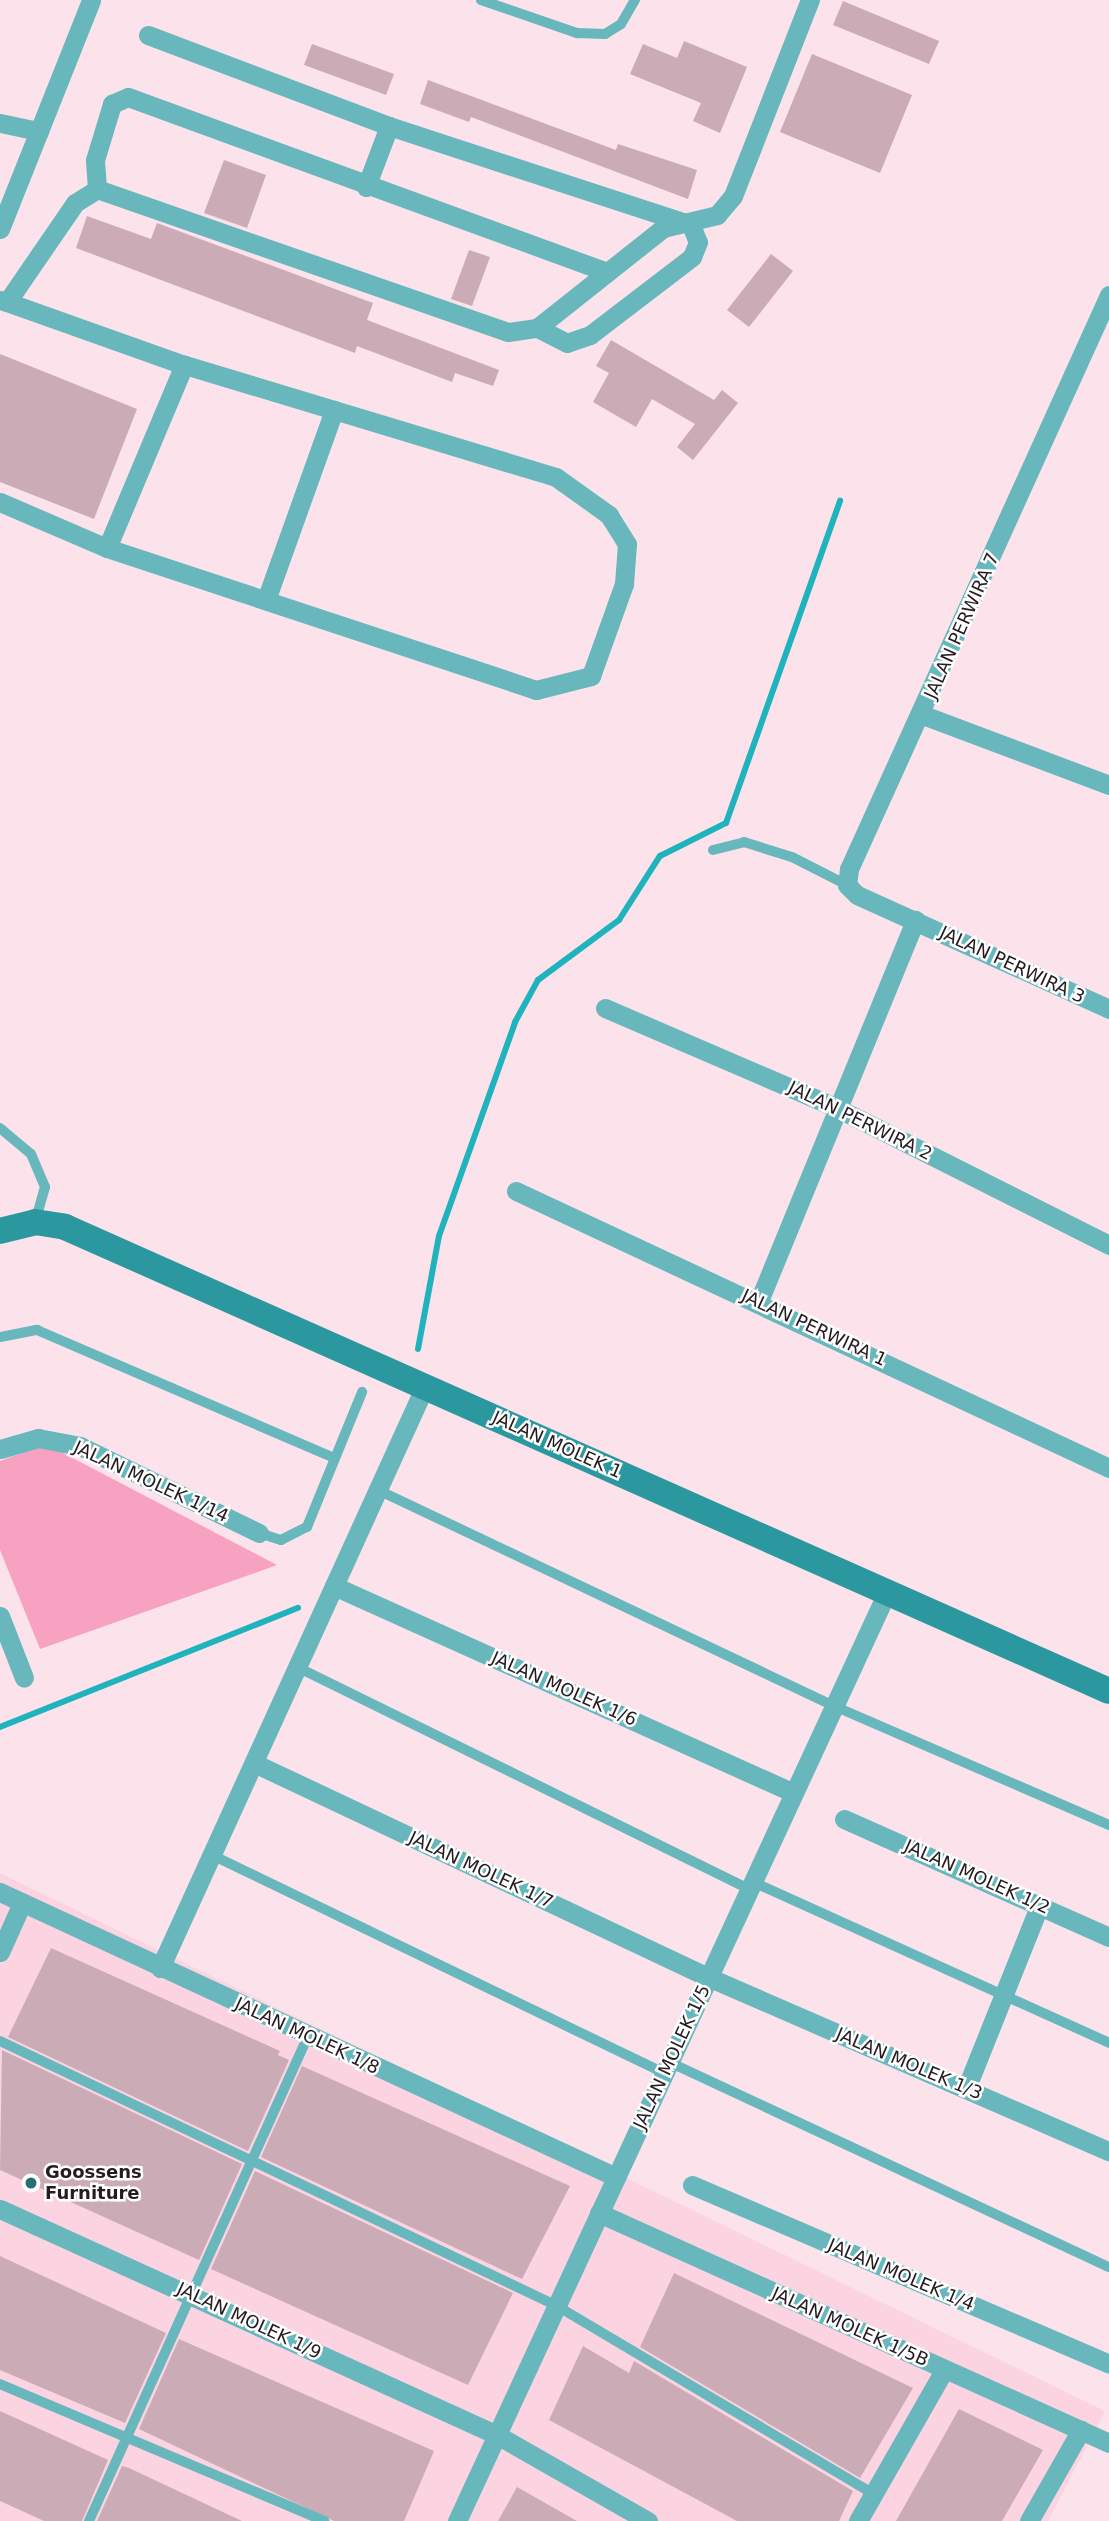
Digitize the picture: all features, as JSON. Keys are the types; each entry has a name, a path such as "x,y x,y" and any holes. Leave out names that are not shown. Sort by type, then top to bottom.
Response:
{"street":[{"path":"0,229 91,0"},
{"path":"97,189 508,332 537,328 663,228 691,225 717,215 733,196 810,0"},
{"path":"148,35 388,125 691,225 698,242 692,257 590,335 567,343 537,328"},
{"path":"97,189 95,160 112,104 123,97 607,272"},
{"path":"0,123 39,131"},
{"path":"366,187 388,125"},
{"path":"0,502 107,548 536,690 591,676 624,584 627,544 609,515 556,477 184,365 4,301 75,203 97,189"},
{"name":"JALAN PERWIRA 7","path":"847,885 849,869 923,715 1109,295"},
{"path":"107,548 184,365"},
{"path":"266,600 334,410"},
{"path":"923,715 1109,785"},
{"path":"759,1301 915,920 857,895 847,885"},
{"name":"JALAN PERWIRA 3","path":"915,920 1109,1009"},
{"name":"JALAN PERWIRA 2","path":"605,1008 837,1108 1109,1245"},
{"name":"JALAN PERWIRA 1","path":"516,1191 759,1301 1109,1468"},
{"name":"JALAN MOLEK 1","path":"0,1231 35,1222 77,1232 1109,1691"},
{"path":"160,1968 425,1386"},
{"name":"JALAN MOLEK 1/14","path":"0,1449 38,1438 80,1446 259,1533"},
{"name":"JALAN MOLEK 1/6","path":"334,1586 794,1793"},
{"name":"JALAN MOLEK 1/5","path":"457,2521 887,1592"},
{"path":"0,1616 24,1678"},
{"name":"JALAN MOLEK 1/7","path":"254,1763 708,1978"},
{"name":"JALAN MOLEK 1/2","path":"844,1819 1109,1937"},
{"name":"JALAN MOLEK 1/8","path":"0,1892 616,2177"},
{"path":"0,1952 23,1903"},
{"path":"966,2089 1040,1904"},
{"name":"JALAN MOLEK 1/3","path":"708,1978 1109,2151"},
{"name":"JALAN MOLEK 1/4","path":"692,2185 1109,2364"},
{"name":"JALAN MOLEK 1/9","path":"0,2209 497,2435 649,2521"},
{"name":"JALAN MOLEK 1/5B","path":"600,2213 1106,2444"},
{"path":"858,2521 944,2370"},
{"path":"1029,2521 1080,2430"}],"lane":[{"path":"481,0 577,33 605,34 621,24 635,0"},
{"path":"713,850 744,842 792,857 847,885"},
{"path":"0,1128 31,1154 45,1187 35,1222"},
{"path":"0,1337 37,1330 334,1458"},
{"path":"259,1533 281,1540 307,1527 362,1392"},
{"path":"378,1490 834,1706 1109,1825"},
{"path":"298,1667 751,1885 1109,2043"},
{"path":"212,1855 667,2068 1109,2267"},
{"path":"89,2521 188,2293 308,2036"},
{"path":"0,2041 557,2306 873,2494"},
{"path":"0,2384 123,2440 324,2521"}],"shaded area":[{"path":"46,1444 277,1565 40,1649 0,1550 0,1461"},
{"path":"0,1873 1105,2411 1048,2521 0,2521"}],"building":[{"path":"843,1 939,41 929,64 833,25"},
{"path":"684,41 747,67 720,133 693,121 701,103 630,74 643,44 677,58"},
{"path":"312,44 394,74 386,95 304,65"},
{"path":"812,54 912,95 880,173 780,132"},
{"path":"428,80 616,150 618,144 697,170 688,199 471,117 469,122 420,104"},
{"path":"224,160 266,175 247,228 204,213"},
{"path":"87,216 151,239 157,223 373,303 367,320 499,370 493,386 455,373 452,382 357,346 355,353 76,248"},
{"path":"469,250 490,257 472,306 451,299"},
{"path":"771,254 793,271 749,327 727,310"},
{"path":"611,340 714,400 722,390 738,403 693,460 677,447 695,424 652,399 636,427 593,402 609,373 596,366"},
{"path":"0,354 137,409 94,519 0,482"},
{"path":"51,1948 280,2051 278,2055 289,2060 248,2151 8,2037"},
{"path":"2,2050 242,2164 199,2260 0,2170"},
{"path":"302,2066 570,2186 522,2279 261,2157"},
{"path":"255,2171 513,2293 468,2385 211,2269"},
{"path":"0,2256 166,2333 125,2423 0,2370"},
{"path":"674,2273 913,2388 860,2478 640,2347"},
{"path":"179,2339 434,2451 404,2521 334,2521 139,2429"},
{"path":"583,2346 629,2373 634,2361 853,2491 839,2521 737,2521 549,2420"},
{"path":"959,2409 1043,2450 1002,2521 896,2521"},
{"path":"0,2411 108,2460 82,2521 44,2521 0,2501"},
{"path":"122,2466 129,2468 242,2521 97,2521"},
{"path":"517,2487 577,2521 498,2521"}],"waterway":[{"path":"418,1349 439,1236 515,1022 538,980 619,920 660,856 726,823 840,501"},
{"path":"0,1727 298,1608"}],"place":[{"name":"Goossens Furniture","path":"31,2183"}]}
